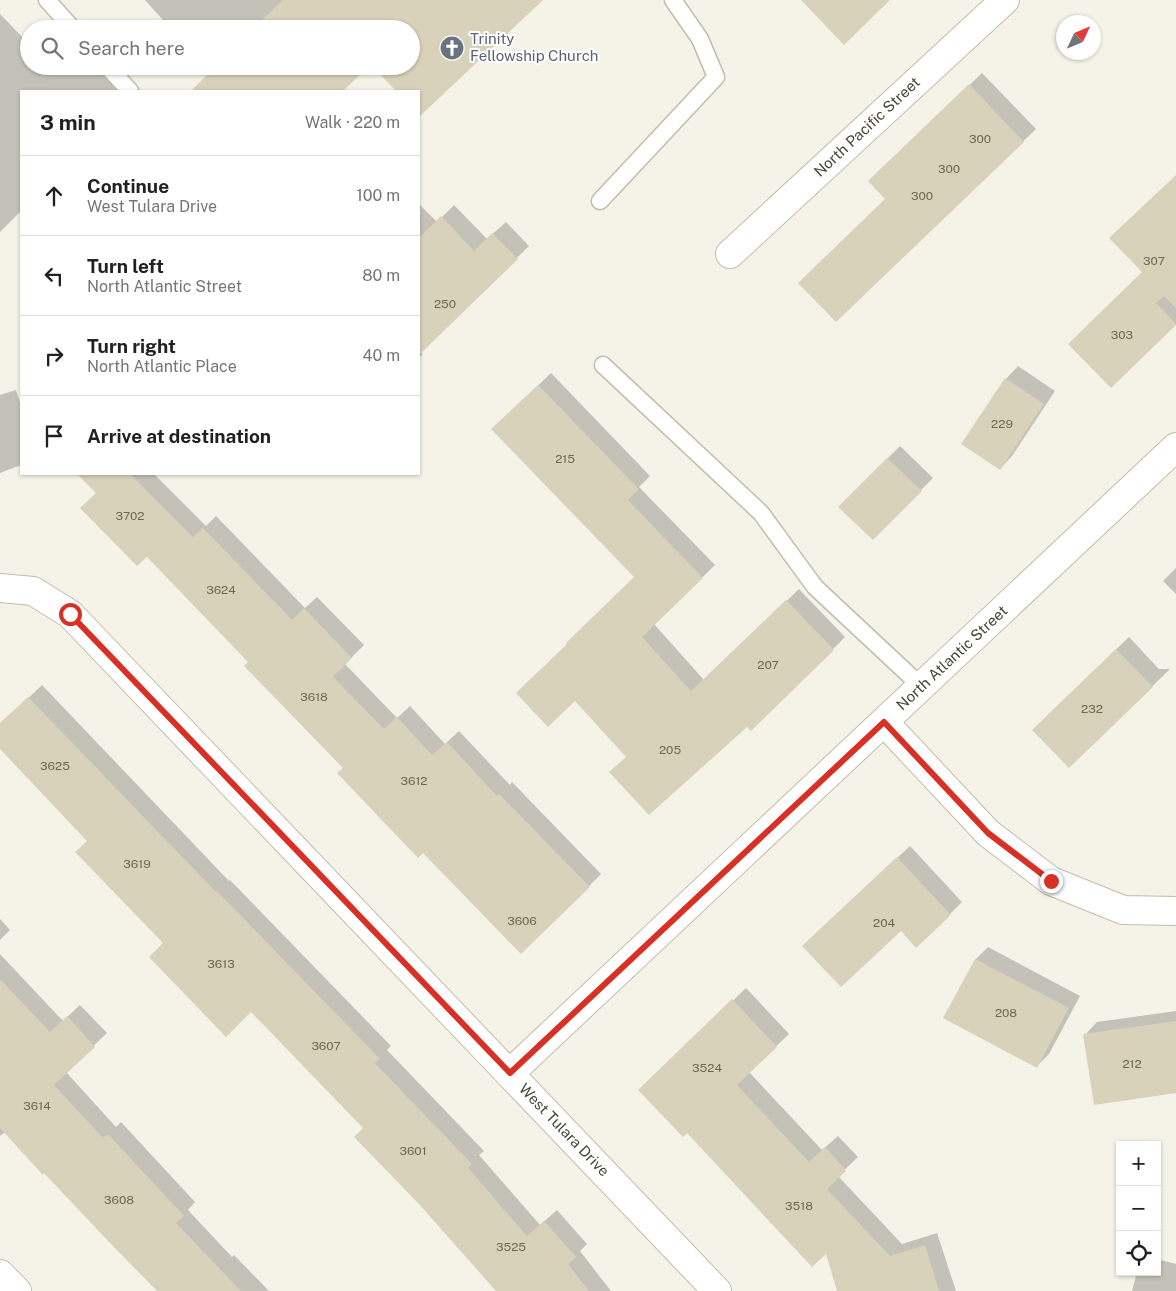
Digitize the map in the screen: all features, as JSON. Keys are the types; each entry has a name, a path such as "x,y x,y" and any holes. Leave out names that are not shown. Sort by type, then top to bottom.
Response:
{"street":[{"name":"North Pacific Street","path":"730,254 1005,0"},
{"name":"North Atlantic Street","path":"510,1073 1176,447"},
{"name":"West Tulara Drive","path":"0,588 33,591 70,614 717,1291"},
{"path":"884,722 988,833 1051,881 1124,910 1176,911"},
{"path":"0,1274 17,1291"}],"lane":[{"path":"47,0 65,20"},
{"path":"600,201 716,77 700,39 672,0"},
{"path":"115,75 129,90"},
{"path":"603,365 761,513 815,586 922,687"}],"building":[{"name":"Trinity Fellowship Church","path":"283,0 543,0 420,116 420,90 395,90 381,75 420,75 420,20 262,20"},
{"path":"801,0 890,0 844,45"},
{"path":"207,75 360,75 344,90 192,90"},
{"path":"969,84 1024,142 836,322 798,283 885,199 868,181"},
{"path":"1176,175 1176,308 1164,296 1156,303 1176,325 1111,388 1068,344 1142,272 1109,238"},
{"path":"441,216 474,251 492,233 518,259 420,354 420,237"},
{"path":"1005,378 1044,404 1000,470 961,444"},
{"path":"538,385 639,489 628,500 703,578 642,637 691,691 786,600 834,650 751,731 747,727 649,815 609,772 626,757 575,701 548,727 516,693 634,577 491,429"},
{"path":"887,458 922,491 873,540 838,507"},
{"path":"78,475 131,475 193,537 203,528 292,620 304,608 352,658 333,677 384,729 397,717 432,755 447,742 497,796 499,794 590,887 521,954 423,853 418,858 337,773 343,768 244,666 248,662 147,557 137,566 80,508 96,493"},
{"path":"1116,649 1153,687 1069,768 1032,730"},
{"path":"28,697 380,1059 375,1063 472,1164 468,1168 527,1236 544,1221 576,1257 568,1264 589,1291 496,1291 418,1203 354,1137 363,1128 251,1012 226,1037 149,957 163,943 75,852 87,841 0,749 0,723"},
{"path":"897,857 951,915 916,948 901,931 841,987 802,946"},
{"path":"975,959 1069,1008 1037,1068 943,1018"},
{"path":"0,979 50,1032 67,1016 95,1047 54,1085 103,1138 108,1134 184,1216 176,1223 241,1291 157,1291 44,1173 43,1175 0,1128"},
{"path":"732,999 777,1047 737,1085 809,1162 825,1147 846,1171 827,1189 890,1256 925,1245 939,1291 837,1291 826,1254 812,1267 687,1133 683,1137 638,1090"},
{"path":"1176,1021 1176,1093 1094,1105 1083,1034"}],"place":[{"name":"Trinity Fellowship Church","path":"452,48"}],"route":[{"path":"70,614 510,1073 884,722 988,833 1051,881"}]}
